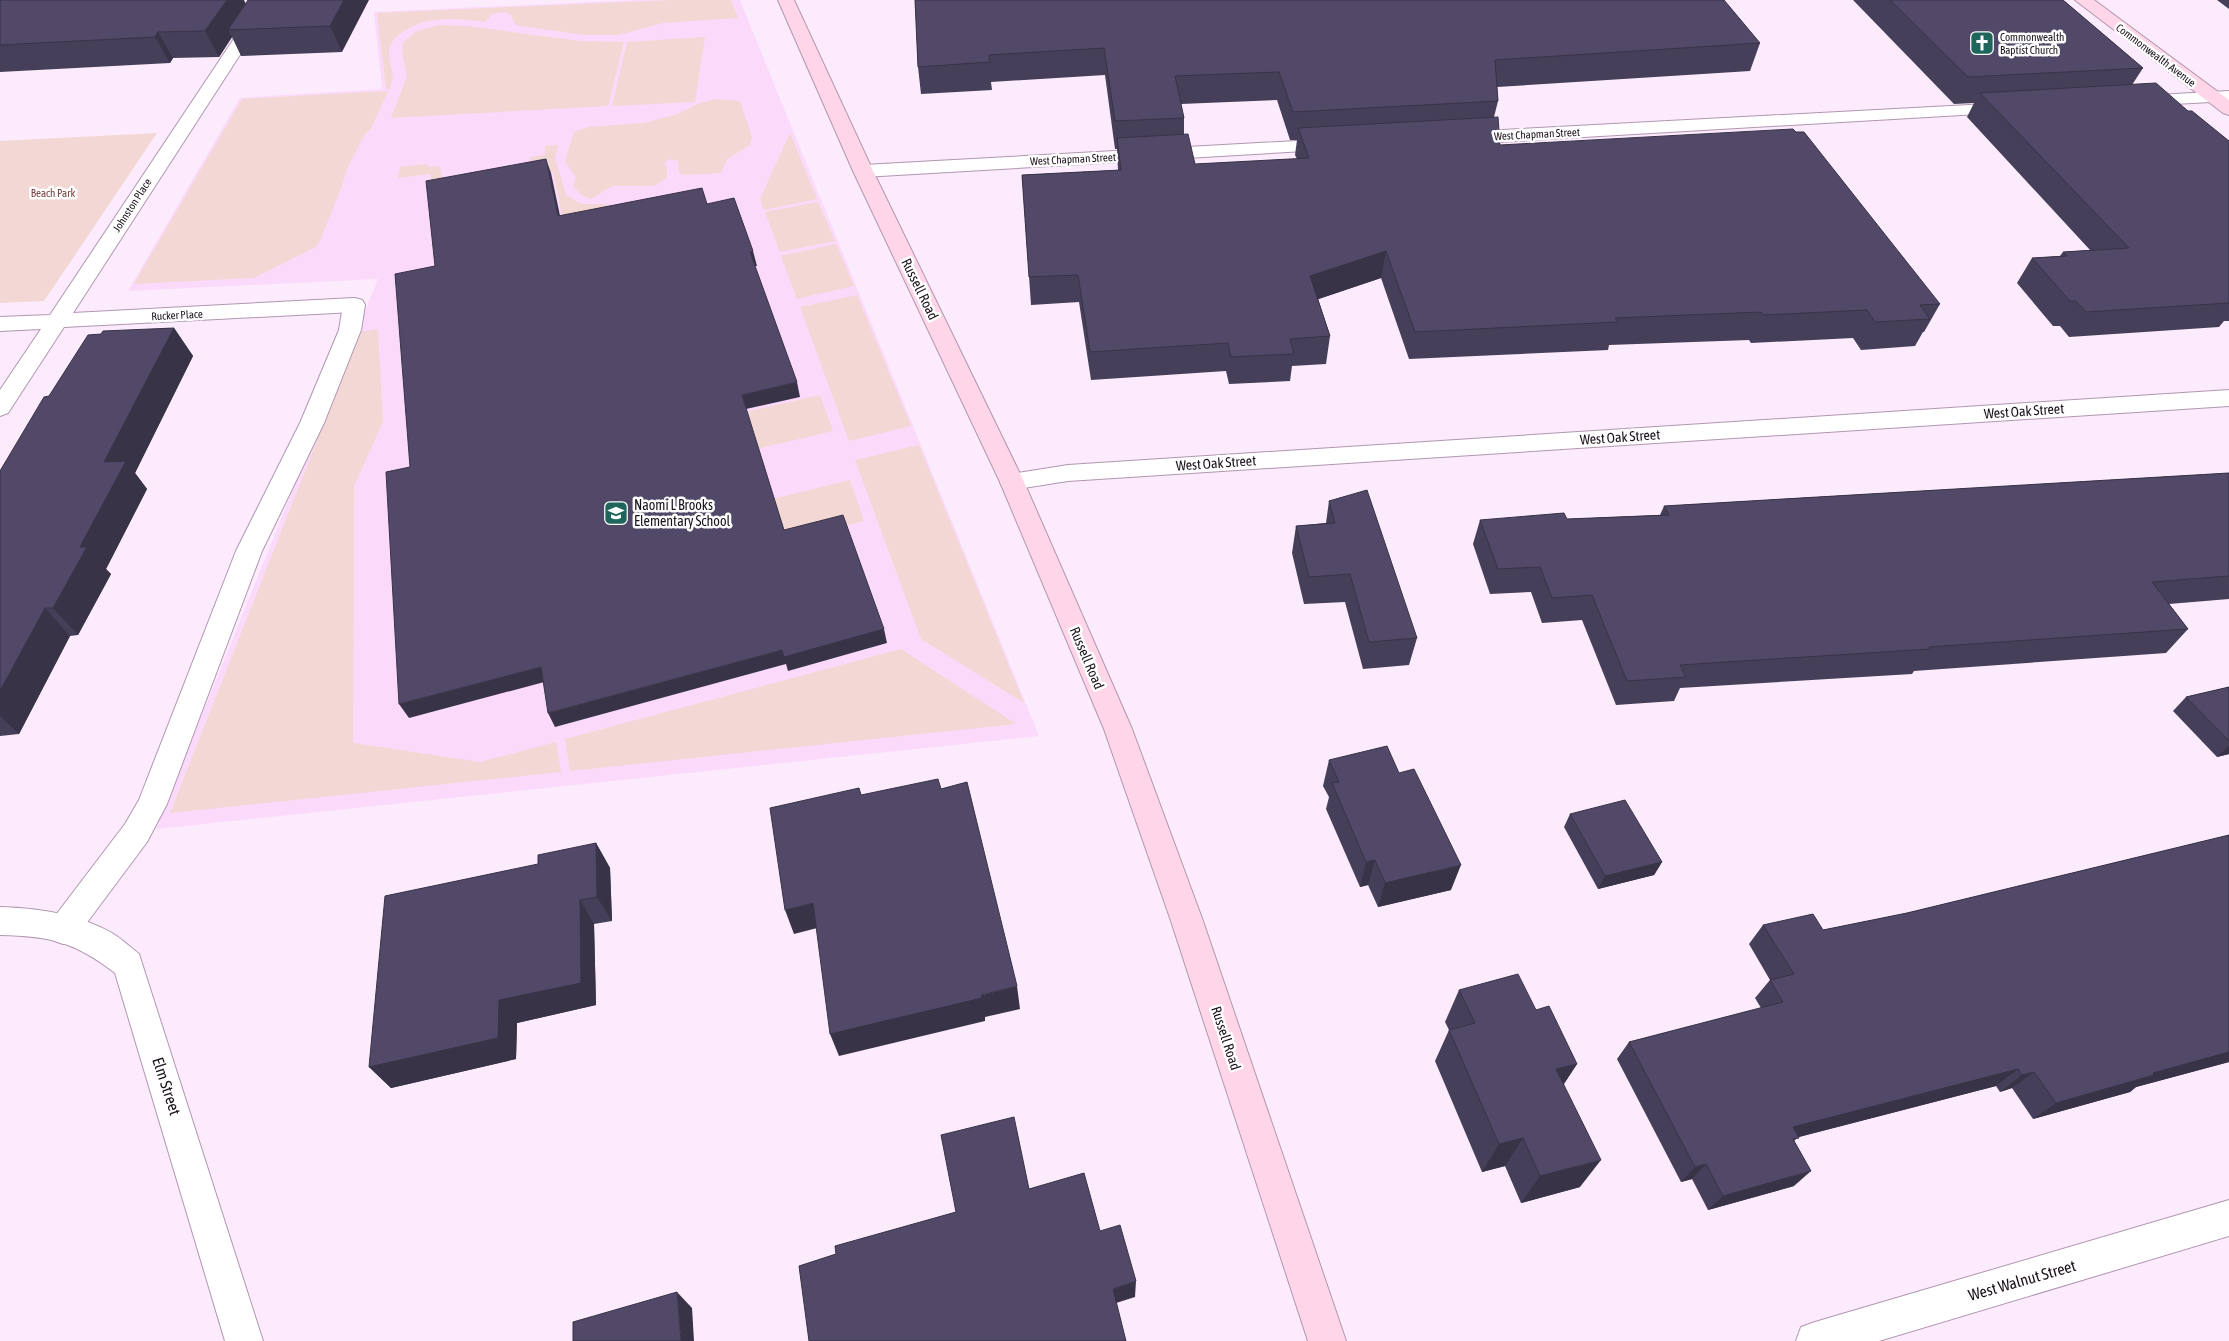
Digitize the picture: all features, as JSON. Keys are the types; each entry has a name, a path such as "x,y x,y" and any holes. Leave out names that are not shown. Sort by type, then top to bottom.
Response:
{"street":[{"name":"Russell Road","path":"786,0 863,171 1012,482 1121,739 1187,921 1327,1341"},
{"name":"Commonwealth Avenue","path":"2083,0 2220,96 2229,109"},
{"name":"Johnston Place","path":"0,408 255,4"},
{"path":"2125,101 2220,96"},
{"name":"West Chapman Street","path":"1448,138 2028,107"},
{"name":"West Chapman Street","path":"863,171 1349,144"},
{"name":"Rucker Place","path":"0,324 354,304 350,330 312,423 249,551 152,804 136,833 63,930"},
{"name":"West Oak Street","path":"1012,482 1088,472 2229,398"},
{"name":"Elm Street","path":"0,921 23,921 63,930 96,941 128,964 244,1341"},
{"name":"West Walnut Street","path":"1815,1341 2229,1218"}],"shaded area":[{"name":"Naomi L Brooks Elementary School","path":"637,0 740,0 1039,736 156,829 378,279 128,291 240,98 382,89 374,12"}],"green space":[{"path":"670,0 731,0 738,18 663,23 618,35 585,35 521,26 515,24 511,15 506,12 492,14 485,22 451,19 429,21 408,29 392,42 389,57 393,74 389,89 386,89 377,13"},
{"path":"439,25 467,26 581,41 624,42 608,106 391,118 407,77 402,51 403,43 415,32"},
{"path":"705,37 695,102 612,106 627,42"},
{"path":"388,91 371,129 365,134 347,169 319,243 314,248 254,278 134,284 242,99"},
{"path":"716,99 740,101 752,137 750,145 727,159 721,173 684,175 679,173 678,161 670,159 664,163 667,169 667,178 654,186 612,186 591,199 581,195 573,186 576,178 565,161 574,132 589,127 644,123 678,114 697,104"},
{"name":"Beach Park","path":"157,133 44,301 0,303 0,141"},
{"path":"790,133 817,199 764,210 760,199"},
{"path":"558,145 555,158 566,195 581,204 607,204 612,220 572,262 553,172 515,179 532,168 530,157 545,155 545,146"},
{"path":"427,164 428,167 440,166 443,184 433,194 430,174 398,178 400,167"},
{"path":"818,202 835,241 780,252 765,212"},
{"path":"836,244 854,286 797,299 781,256"},
{"path":"857,295 911,426 849,441 800,307"},
{"path":"378,329 383,422 354,486 353,743 480,762 556,742 561,772 170,813 360,332"},
{"path":"820,395 833,431 744,452 733,415"},
{"path":"919,445 1024,703 921,639 855,460"},
{"path":"850,480 864,521 772,544 760,502"},
{"path":"901,649 1016,724 570,771 565,739"}],"building":[{"path":"0,0 227,0 205,31 158,32 155,37 0,45"},
{"path":"248,0 344,0 330,26 228,30"},
{"path":"915,0 1724,0 1760,43 1495,60 1498,101 1293,112 1279,72 1175,76 1184,118 1115,121 1104,48 989,55 990,62 918,67"},
{"path":"1890,0 2063,0 2143,68 1968,77"},
{"path":"2156,83 2188,111 2192,111 2229,141 2229,303 2086,312 2076,301 2070,301 2032,258 2067,256 2063,252 2129,248 1980,93"},
{"path":"1498,117 1500,145 1793,129 1796,132 1804,132 1940,304 1920,305 1930,319 1875,322 1867,310 1763,315 1761,312 1615,318 1618,322 1415,332 1386,251 1310,276 1330,336 1290,339 1294,354 1231,357 1228,343 1090,352 1078,275 1029,277 1022,175 1121,170 1117,138 1188,134 1195,164 1309,158 1298,128"},
{"name":"Naomi L Brooks Elementary School","path":"546,159 558,216 702,188 707,204 734,198 753,251 750,252 797,382 742,395 784,530 843,515 884,629 784,657 782,650 548,713 541,667 399,704 386,472 410,467 395,274 435,266 426,181"},
{"path":"174,328 104,462 126,461 80,547 87,547 53,608 45,608 0,691 0,471 44,397 49,396 88,335 101,334 103,331"},
{"path":"2229,473 2229,576 2152,582 2188,629 1929,647 1930,649 1680,665 1686,677 1627,681 1592,595 1552,598 1540,567 1498,569 1480,520 1564,513 1567,519 1669,515 1664,506"},
{"path":"1367,490 1417,638 1369,642 1350,574 1309,577 1296,526 1335,523 1329,501"},
{"path":"2229,687 2229,741 2186,697"},
{"path":"1387,746 1399,773 1414,769 1461,865 1385,883 1375,860 1366,862 1332,783 1339,782 1329,760"},
{"path":"938,779 941,789 967,782 1017,986 981,995 982,998 830,1034 813,903 785,910 770,808 859,788 861,795"},
{"path":"1625,800 1662,862 1605,876 1570,814"},
{"path":"2229,835 2229,1052 2056,1103 2034,1072 2022,1075 2018,1069 1793,1127 1799,1138 1793,1139 1811,1171 1723,1196 1706,1164 1695,1167 1629,1042 1783,1002 1770,980 1794,974 1763,925 1813,914 1823,930 1907,913"},
{"path":"596,843 597,897 580,900 581,983 499,1000 498,1038 369,1067 385,896 538,864 538,855"},
{"path":"1518,974 1536,1010 1549,1006 1577,1064 1556,1069 1601,1160 1540,1176 1523,1138 1499,1144 1449,1030 1475,1023 1459,990"},
{"path":"1014,1117 1029,1189 1084,1173 1100,1231 1120,1225 1136,1281 1113,1289 1126,1341 809,1341 799,1266 836,1254 835,1246 956,1212 941,1135"},
{"path":"677,1292 681,1341 573,1341 573,1322"}],"place":[{"name":"Commonwealth Baptist Church","path":"1982,43"},
{"name":"Naomi L Brooks Elementary School","path":"616,513"}]}
